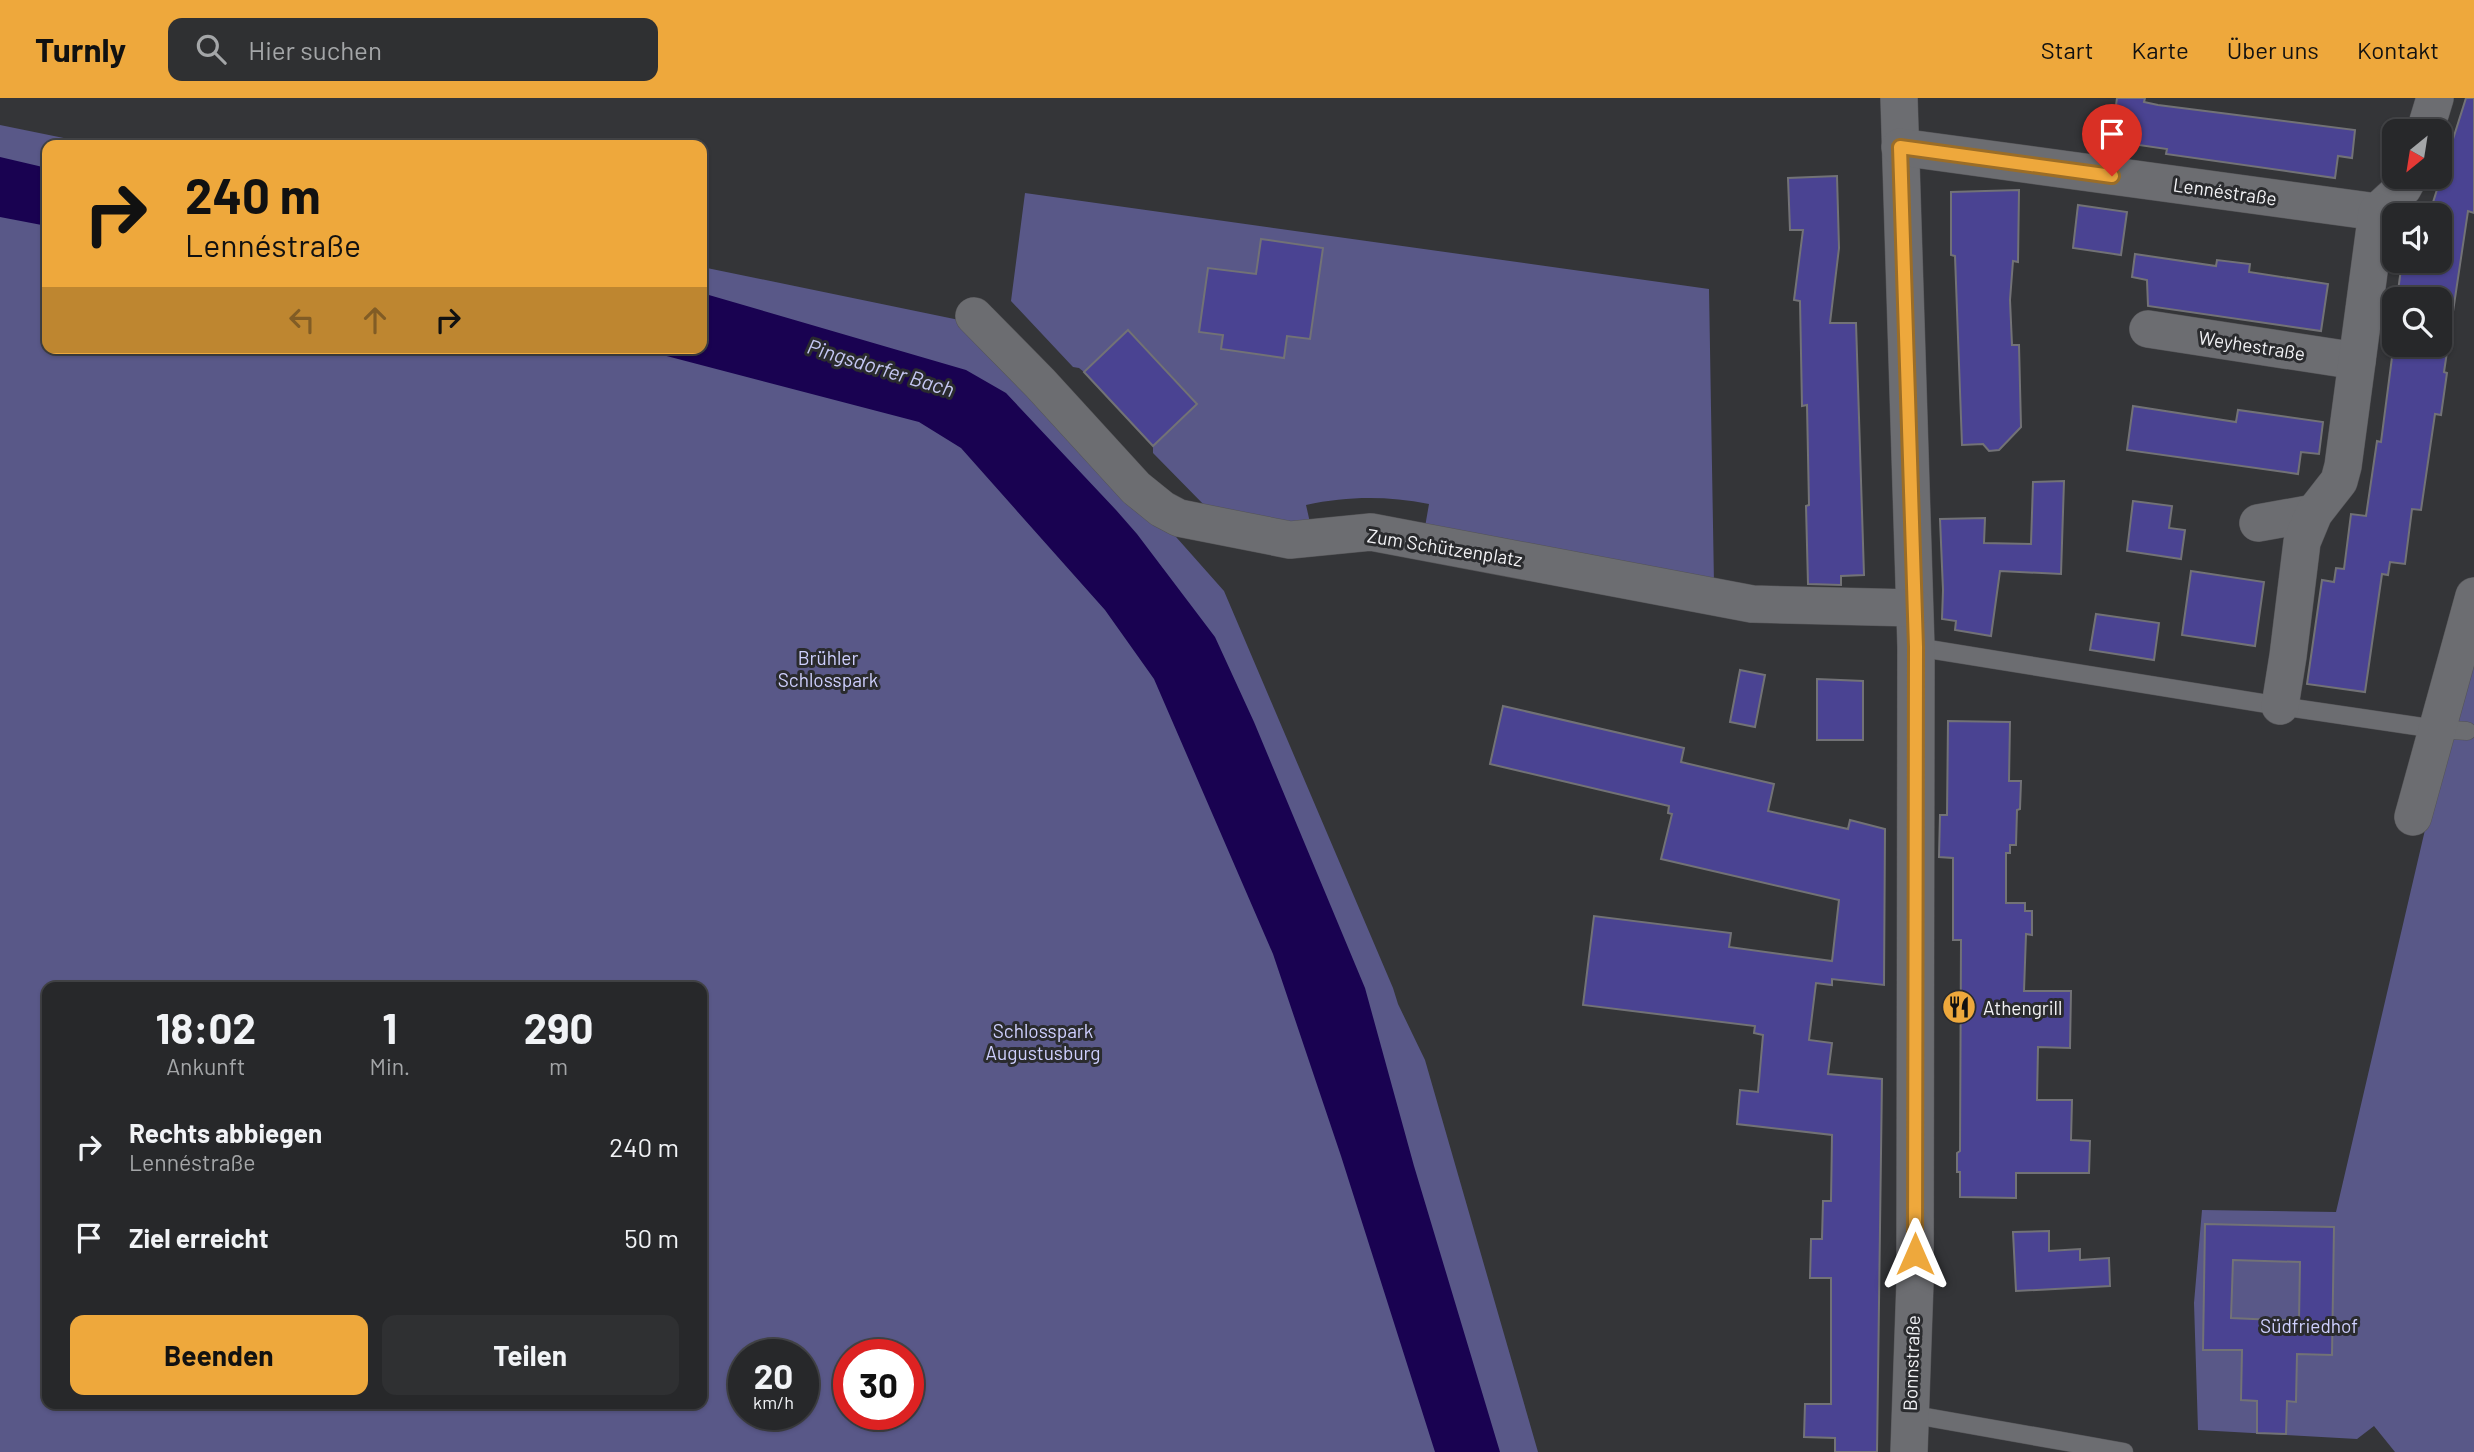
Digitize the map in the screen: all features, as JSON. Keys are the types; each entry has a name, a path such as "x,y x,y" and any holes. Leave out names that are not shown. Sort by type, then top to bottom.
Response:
{"street":[{"name":"Bonnstraße","path":"1899,98 1916,647 1915,1282 1909,1452"},
{"path":"2429,119 2435,98"},
{"name":"Lennéstraße","path":"1900,147 2377,212"},
{"path":"2280,706 2302,542 2314,513 2339,481 2377,212 2402,189"},
{"name":"Zum Schützenplatz","path":"974,316 1040,383 1136,488 1162,509 1179,518 1290,540 1371,531 1752,604 1914,608"},
{"name":"Weyhestraße","path":"2148,329 2357,361"},
{"path":"2258,523 2314,513"},
{"path":"2413,817 2452,730 2474,596"}],"lane":[{"path":"1916,647 2280,706 2452,730"},
{"path":"1909,1413 2124,1452"}],"green space":[{"name":"Schlosspark Augustusburg","path":"0,125 74,140 42,140 42,354 707,354 707,268 964,321 1098,449 1224,591 1398,1004 1425,1060 1538,1452 0,1452"},
{"path":"1025,193 1709,289 1714,584 1425,527 1429,504 1413,501 1352,499 1306,505 1311,527 1209,510 1153,453 1153,446 1197,403 1129,330 1084,372 1073,367 1011,301"},
{"name":"Südfriedhof","path":"2474,636 2474,1452 2395,1452 2374,1426 2357,1439 2198,1430 2194,1303 2202,1210 2336,1212 2448,731"}],"water":[{"path":"0,157 42,167 42,225 0,217"},
{"name":"Pingsdorfer Bach","path":"707,294 966,370 1006,393 1137,534 1215,637 1254,722 1365,988 1414,1166 1500,1452 1435,1452 1341,1156 1273,954 1154,679 1105,610 961,448 919,422 659,354 707,354"}],"building":[{"path":"2117,98 2145,98 2144,102 2158,105 2355,130 2352,158 2338,156 2335,178 2166,154 2167,149 2111,141"},
{"path":"2466,98 2474,98 2474,213 2468,211 2452,318 2452,287 2399,287 2400,273 2452,273 2452,203 2433,203 2437,189 2452,189 2452,142"},
{"path":"1837,176 1839,248 1830,323 1856,323 1864,575 1841,576 1841,585 1808,584 1807,405 1802,406 1800,301 1794,300 1803,230 1790,230 1788,178"},
{"path":"2019,190 2018,262 2013,261 2010,300 2012,345 2019,345 2021,427 1999,450 1989,451 1983,444 1962,445 1955,256 1951,255 1951,192"},
{"path":"2078,205 2127,212 2121,255 2073,248"},
{"path":"1261,239 1323,248 1310,339 1287,336 1284,358 1221,349 1223,335 1199,332 1208,268 1256,274"},
{"path":"2135,254 2216,266 2217,260 2250,264 2249,272 2328,284 2321,331 2148,306 2147,280 2132,277"},
{"path":"1128,330 1197,404 1153,446 1084,372"},
{"path":"2392,357 2446,357 2444,372 2447,373 2441,415 2435,414 2421,510 2412,509 2405,564 2390,562 2388,575 2382,574 2365,692 2307,684 2322,580 2334,582 2336,568 2344,569 2351,514 2366,516 2377,441 2381,442"},
{"path":"2133,406 2236,422 2238,410 2323,422 2319,454 2301,452 2298,474 2127,450"},
{"path":"2064,481 2061,574 2000,571 1991,636 1955,630 1956,621 1942,619 1940,519 1985,518 1984,543 2031,544 2033,482"},
{"path":"2133,501 2172,506 2169,528 2185,530 2181,559 2127,551"},
{"path":"2191,571 2264,582 2255,646 2182,635"},
{"path":"2096,614 2159,623 2154,660 2090,650"},
{"path":"1740,670 1765,675 1755,727 1730,722"},
{"path":"1817,679 1863,681 1863,740 1817,740"},
{"path":"1503,706 1684,748 1681,762 1774,784 1768,811 1848,829 1850,820 1885,829 1884,985 1832,979 1832,985 1816,983 1809,1040 1832,1043 1828,1074 1882,1079 1877,1452 1835,1452 1835,1438 1804,1437 1805,1404 1831,1404 1831,1278 1810,1278 1811,1239 1822,1239 1823,1201 1831,1201 1832,1135 1737,1124 1740,1090 1758,1092 1763,1035 1754,1033 1755,1026 1583,1005 1594,916 1731,933 1729,947 1832,961 1839,900 1661,859 1672,814 1668,813 1669,806 1490,764"},
{"path":"1948,721 2010,722 2009,781 2021,781 2016,845 2010,845 2010,853 2006,853 2006,903 2025,903 2025,911 2032,911 2032,935 2026,934 2024,991 2071,991 2070,1048 2038,1047 2037,1100 2072,1100 2071,1140 2090,1141 2089,1173 2016,1173 2016,1198 1960,1197 1957,1153 1960,1151 1961,940 1953,940 1953,858 1939,857 1940,815 1947,815"},
{"path":"2205,1224 2334,1227 2332,1355 2297,1354 2296,1402 2287,1401 2286,1434 2257,1433 2257,1401 2241,1400 2242,1350 2203,1350","holes":["2233,1260 2300,1262 2299,1321 2231,1318"]},
{"path":"2049,1231 2049,1251 2080,1249 2080,1260 2109,1258 2110,1286 2016,1291 2013,1232"}],"place":[{"name":"Athengrill","path":"1959,1007"}],"route":[{"path":"1915,1254 1916,647 1900,147 2112,176"}],"park label":[{"name":"Brühler Schlosspark","path":"828,668"}]}
